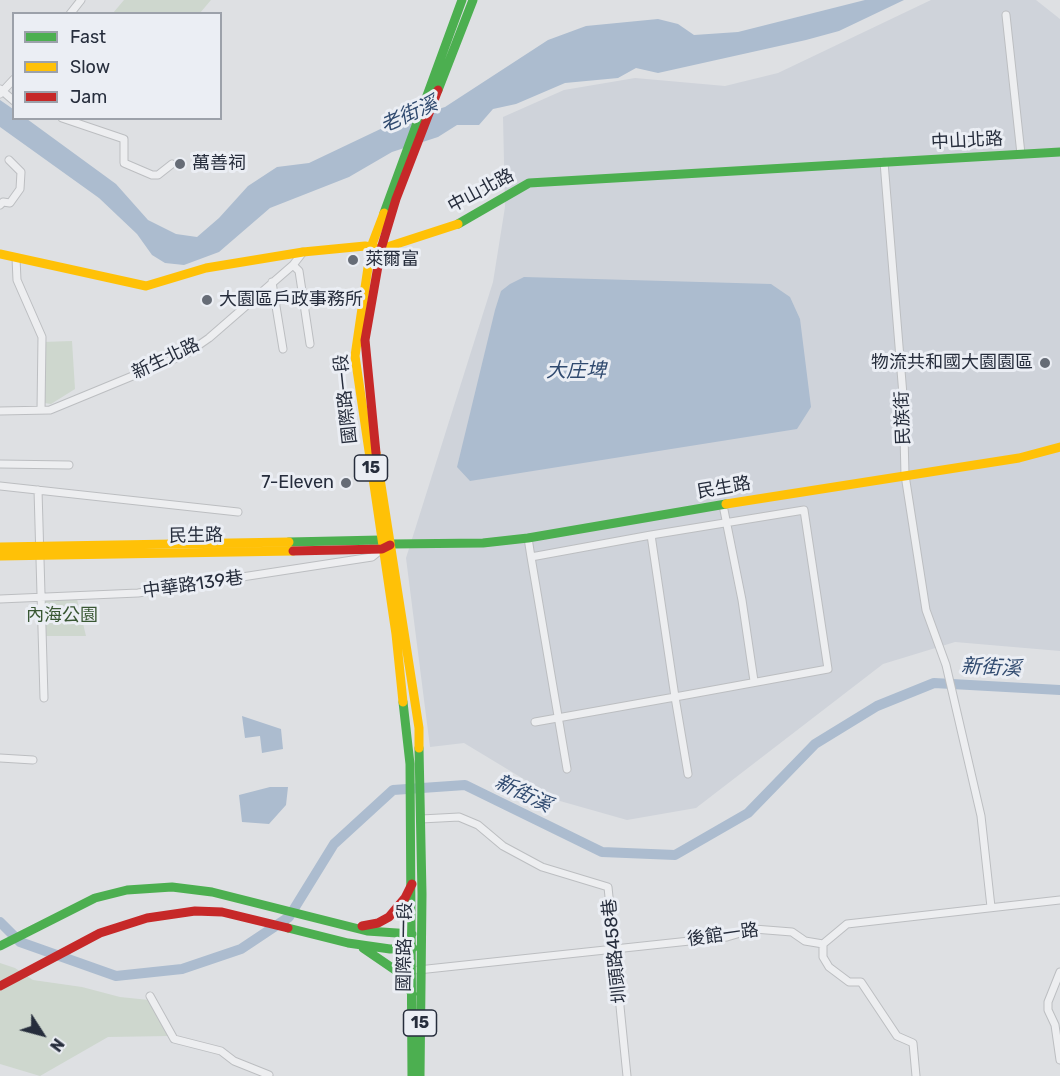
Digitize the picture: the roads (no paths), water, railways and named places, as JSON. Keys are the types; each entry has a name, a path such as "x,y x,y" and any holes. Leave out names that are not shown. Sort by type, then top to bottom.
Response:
{"main road":[{"name":"15","path":"434,86 462,0"},
{"name":"15","path":"434,86 473,0"},
{"name":"國際路一段","path":"417,936 412,884 408,744 396,634 355,356 376,248 392,197 434,86"},
{"name":"中山北路","path":"0,254 146,286 206,268 303,252 376,248 467,221 503,196 529,183 1060,152"},
{"name":"國際路一段","path":"376,248 365,340 375,443 392,544 420,747 421,819 416,971 420,1076"},
{"name":"民生路","path":"0,556 41,551 483,543 528,538 1019,458 1060,447"},
{"name":"民生路","path":"0,547 41,551"},
{"path":"351,927 378,923 389,917 405,898 412,884"},
{"path":"0,946 76,907 127,890 172,886 212,892 351,927 417,936 412,948 348,943"},
{"path":"0,986 100,933 147,918 170,914 222,912 316,934 366,950 401,974 412,994"},
{"name":"國際路一段","path":"412,948 416,971 412,994 412,1076"}],"street":[{"path":"72,12 81,0"},
{"path":"1006,15 1021,154"},
{"path":"1,92 12,81"},
{"path":"68,120 124,139 126,143 123,163 152,175 158,175 172,164"},
{"path":"0,205 3,201 10,202 20,189 21,172 9,160"},
{"name":"民族街","path":"884,162 903,395 905,475 926,610 946,669 953,704 963,731 981,816 990,907"},
{"name":"新生北路","path":"0,411 50,410 186,354 209,338 292,265 303,252"},
{"path":"16,258 17,280 42,337 41,410"},
{"path":"292,265 299,271 310,344"},
{"path":"272,282 283,349"},
{"path":"0,464 69,465"},
{"path":"0,486 238,512"},
{"path":"38,490 44,698"},
{"path":"723,505 724,522 742,600 754,681"},
{"path":"531,557 804,510 828,669 558,716 535,722"},
{"path":"651,535 688,774"},
{"path":"528,538 567,769"},
{"name":"中華路139巷","path":"0,598 138,593 372,556 381,544"},
{"path":"0,758 33,760"},
{"name":"圳頭路458巷","path":"421,819 459,816 478,825 503,846 542,867 608,887 627,1076"},
{"path":"916,1076 912,1042 897,1035 861,982 849,982 829,967 823,957 822,944 846,924 1060,900"},
{"name":"後館一路","path":"416,971 727,937 754,929 792,932 805,941 822,944"},
{"path":"1060,972 1048,1002 1048,1010 1055,1025 1060,1060"},
{"path":"150,996 174,1039 221,1051 234,1061 269,1075"}],"water":[{"path":"865,0 904,0 839,31 806,40 658,73 636,68 618,78 565,83 516,104 493,109 479,125 457,125 438,137 392,152 349,177 270,208 219,252 184,265 165,263 152,255 137,234 99,198 0,127 0,100 12,108 12,120 28,120 116,184 148,220 176,234 197,237 219,218 248,186 277,167 309,163 391,124 445,107 548,40 586,26 658,19 678,24 694,35 738,32"},
{"name":"大庄埤","path":"524,277 771,284 790,297 800,319 811,407 797,429 470,481 457,467 495,310 501,291"},
{"path":"242,716 281,729 283,749 262,753 260,736 245,738"},
{"path":"270,787 288,787 286,805 269,824 242,822 239,795"}],"waterway":[{"name":"新街溪","path":"0,922 20,942 116,976 182,969 241,949 289,917 334,844 393,790 465,785 602,852 675,855 748,813 815,744 877,706 934,683 1060,690"}],"place":[{"name":"萬善祠","path":"180,164"},
{"name":"萊爾富","path":"353,260"},
{"name":"大園區戶政事務所","path":"207,300"},
{"name":"物流共和國大園園區","path":"1045,363"},
{"name":"7-Eleven","path":"346,483"}],"water label":[{"name":"老街溪","path":"409,115"}],"park label":[{"name":"內海公園","path":"62,616"}]}
